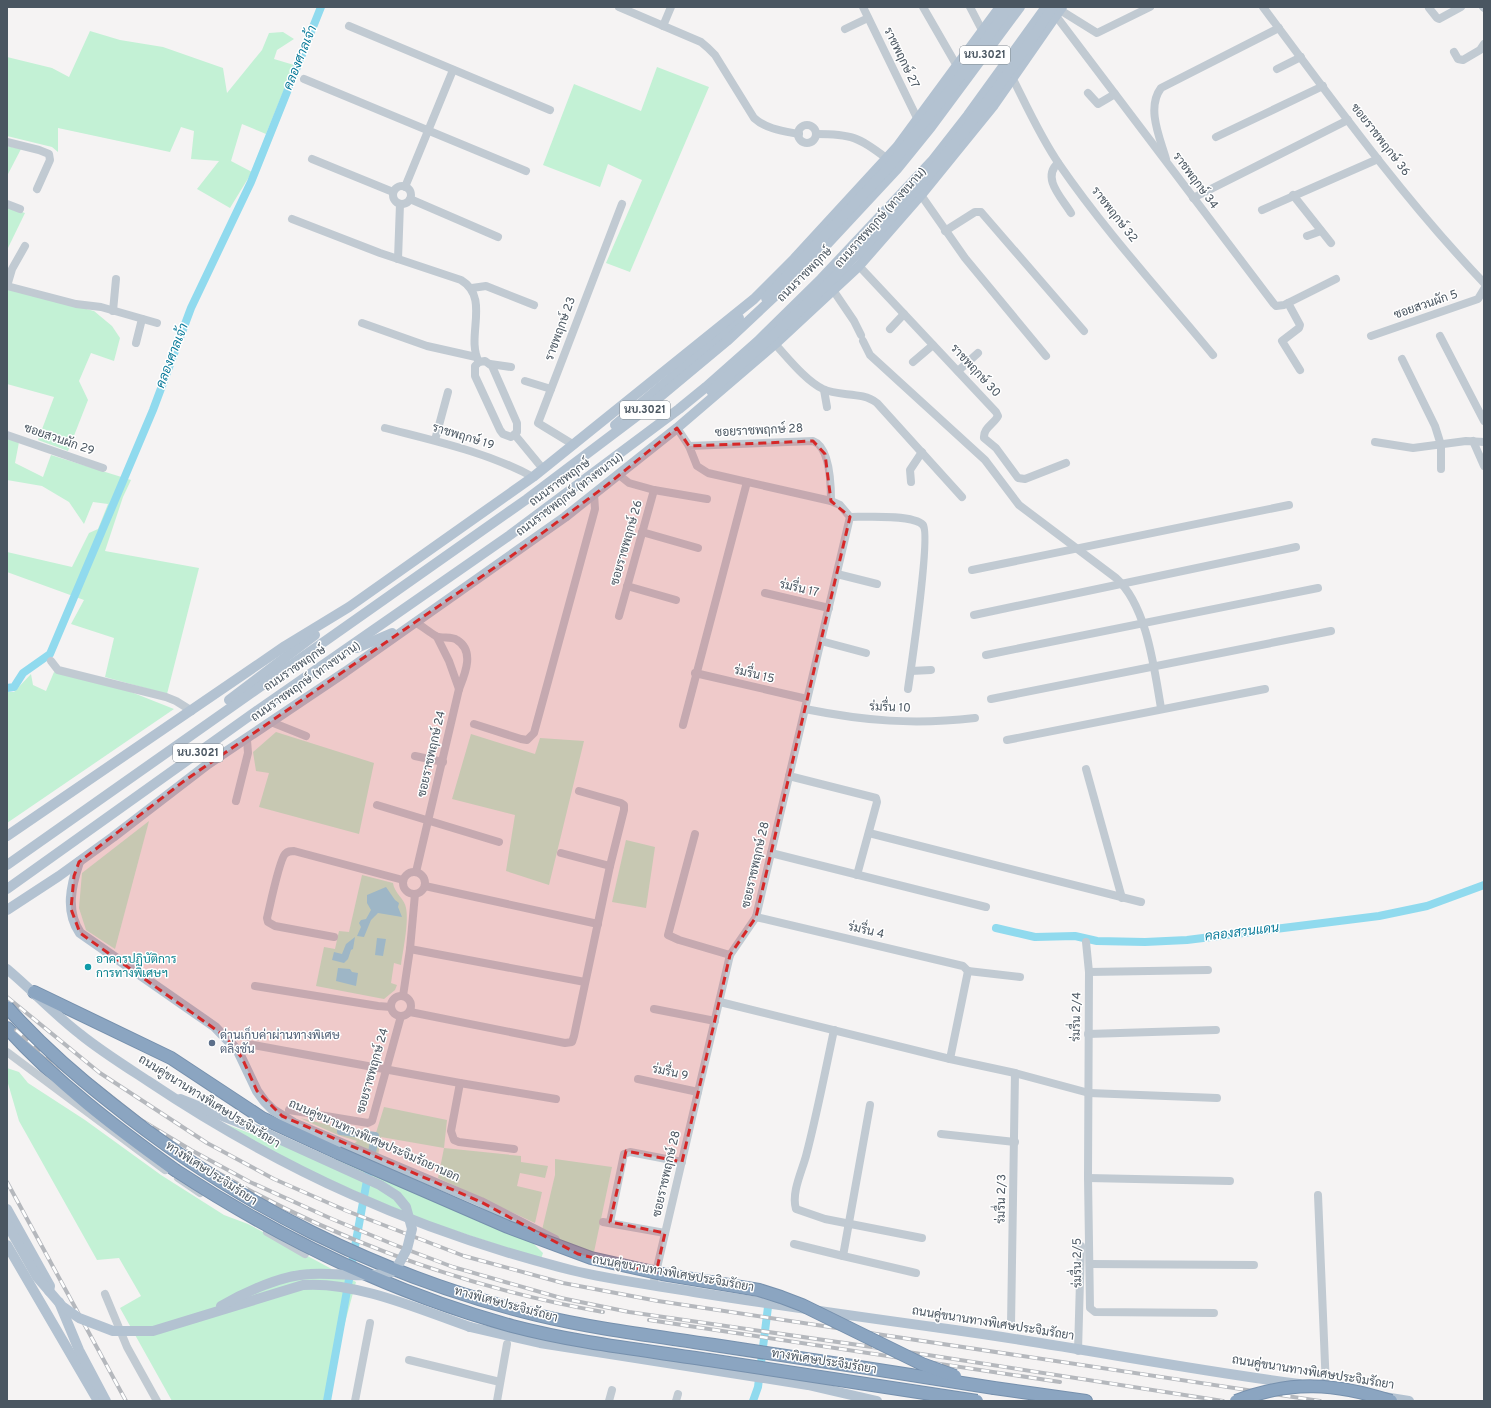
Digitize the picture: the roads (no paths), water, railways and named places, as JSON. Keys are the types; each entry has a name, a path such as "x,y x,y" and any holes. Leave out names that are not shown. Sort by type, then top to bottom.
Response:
{"highway":[{"path":"34,992 171,1058 262,1118 338,1153 550,1244 625,1267 733,1285 781,1297 802,1305 922,1364 994,1388"},
{"name":"ทางพิเศษประจิมรัถยา","path":"7,1007 51,1052 84,1082 133,1121 184,1158 237,1192 314,1235 417,1278 472,1297 538,1315 603,1328 1086,1401"},
{"name":"ทางพิเศษประจิมรัถยา","path":"7,1028 20,1043 100,1115 175,1170 226,1204 264,1226 313,1250 450,1307 499,1322 575,1340 978,1401"},
{"path":"1236,1401 1254,1394 1299,1385 1343,1388 1391,1401"}],"main road":[{"path":"897,147 1000,7"},
{"path":"598,447 609,430 721,336 764,295 889,167 956,82 1009,7"},
{"name":"ถนนราชพฤกษ์","path":"7,864 477,535 598,447 727,341 805,268 897,169 956,94 1020,7"},
{"name":"ถนนราชพฤกษ์","path":"7,889 569,492 708,389 821,279 932,161 968,115 1046,7"},
{"path":"675,425 708,389 810,301 890,218 980,113 1058,10"},
{"name":"ถนนราชพฤกษ์ (ทางขนาน)","path":"7,909 113,837 190,777 247,740 510,556 623,472 675,425 775,344 859,266 921,195 994,105 1032,52 1058,10"},
{"path":"968,115 1032,52"},
{"path":"886,158 956,94"},
{"name":"นบ.3021","path":"349,607 543,469 764,295 794,259 886,158"},
{"path":"179,743 202,722 349,607"},
{"path":"7,836 285,646 349,607"},
{"path":"335,657 406,628"},
{"name":"ถนนคู่ขนานทางพิเศษประจิมรัถยานอก","path":"78,862 71,900 73,920 80,933 215,1027 226,1037 242,1058 257,1091 273,1110 294,1123 481,1202 530,1226 597,1265 616,1279"},
{"name":"ถนนคู่ขนานทางพิเศษประจิมรัถยา","path":"7,969 81,1035 169,1095 274,1158 340,1191 384,1209 483,1245 573,1270 616,1279 790,1307 1025,1340 1078,1351 1409,1401"},
{"path":"169,1095 193,1102 389,1189 406,1207 412,1230 411,1238 395,1271 383,1275 366,1276 319,1273 295,1276 238,1296 206,1315"},
{"path":"7,1209 50,1286 50,1290 42,1297 42,1305"},
{"path":"7,1224 37,1277 47,1291 62,1306 80,1318 113,1331 153,1332 303,1285 322,1284 339,1286 370,1294 470,1327 548,1345 780,1380 878,1401"},
{"path":"7,1245 98,1401"},
{"path":"46,1293 52,1293 56,1296 79,1350 106,1401"}],"street":[{"path":"619,7 700,42 715,54 750,113 759,122 773,128 798,134"},
{"path":"664,26 671,7"},
{"name":"ราชพฤกษ์ 27","path":"863,7 918,120"},
{"path":"923,7 957,66"},
{"path":"970,7 983,32"},
{"path":"1058,10 1097,33 1150,7"},
{"name":"ซอยราชพฤกษ์ 36","path":"1263,7 1378,159 1457,254 1484,283"},
{"path":"1429,8 1437,18 1439,18 1461,7"},
{"name":"ราชพฤกษ์ 34","path":"1058,10 1115,94 1274,304 1279,306 1288,303"},
{"path":"845,29 868,18"},
{"path":"348,26 550,110"},
{"path":"1167,164 1156,121 1154,103 1156,95 1161,88 1279,28"},
{"path":"1454,52 1458,59 1463,60 1480,50 1484,44"},
{"path":"1277,69 1301,57"},
{"path":"405,186 453,70"},
{"path":"304,79 526,170"},
{"name":"ราชพฤกษ์ 32","path":"1013,79 1030,115 1058,163 1122,246 1213,355"},
{"path":"1216,137 1323,86"},
{"path":"1088,93 1098,104 1115,94"},
{"path":"1193,198 1348,120"},
{"path":"806,125 812,127 816,134 813,141 806,143 800,139 798,134 800,128 806,125"},
{"path":"816,134 844,134 856,138 886,158"},
{"path":"7,142 49,154 50,160 37,189"},
{"path":"312,159 393,192"},
{"path":"1262,210 1293,195 1378,159"},
{"path":"1058,163 1052,170 1050,176 1053,185 1071,213"},
{"path":"393,192 398,187 405,186"},
{"path":"393,192 395,201 400,204 406,204 410,199 410,192 405,186"},
{"path":"921,195 964,258 1046,356"},
{"path":"1293,195 1331,243"},
{"path":"410,199 498,237"},
{"path":"7,204 20,209"},
{"path":"398,259 400,204"},
{"name":"ราชพฤกษ์ 23","path":"574,445 538,423 622,204"},
{"path":"945,231 975,212 981,212 1084,331"},
{"path":"292,219 398,259 461,280 472,288 476,305 478,360 474,368 475,376 500,430 507,436 515,435"},
{"path":"1307,236 1321,231"},
{"path":"25,246 12,269 7,286 69,302 95,306 157,323"},
{"name":"ราชพฤกษ์ 30","path":"859,266 996,412 998,416 997,420 986,430 984,438 996,448 1018,478 1025,479 1066,463"},
{"path":"114,311 116,279"},
{"path":"1300,370 1282,341 1299,328 1300,325 1288,303 1336,279"},
{"path":"472,288 486,286 534,305"},
{"name":"ซอยสวนผัก 5","path":"1371,336 1478,299 1484,289"},
{"path":"833,290 854,320 870,355 985,460 1019,505 1078,548 1122,584 1129,592 1142,624 1153,666 1161,708"},
{"path":"890,330 904,314"},
{"path":"136,343 142,319"},
{"path":"362,323 427,346 485,361 490,364 511,367"},
{"path":"1440,336 1484,421"},
{"path":"775,344 805,375 824,390 871,399 889,414 962,497"},
{"path":"914,362 933,345"},
{"path":"958,371 978,353"},
{"path":"1402,358 1435,426 1441,444 1441,469"},
{"path":"490,364 517,423 518,427 515,435"},
{"path":"525,382 551,389"},
{"path":"824,390 827,407"},
{"path":"435,440 448,392"},
{"path":"675,425 689,446 694,462 702,471 831,501 840,505 850,517 914,519 923,525 926,531 924,557 908,689"},
{"name":"ราชพฤกษ์ 19","path":"385,428 435,440 513,466 532,477"},
{"name":"ซอยสวนผัก 29","path":"7,435 103,468"},
{"path":"515,435 543,469"},
{"path":"1473,441 1484,466"},
{"path":"1375,442 1413,448 1473,441 1484,442"},
{"name":"ซอยราชพฤกษ์ 28","path":"689,446 818,442 825,454 831,486 831,501"},
{"path":"911,482 910,470 922,452"},
{"name":"ซอยราชพฤกษ์ 26","path":"619,616 654,490 629,483 623,472"},
{"path":"683,725 695,673 747,482"},
{"path":"654,490 708,499"},
{"path":"474,724 521,739 528,740 534,733 595,509 594,494"},
{"path":"972,570 1289,505"},
{"name":"ซอยราชพฤกษ์ 28","path":"653,1285 730,955 756,917 850,517"},
{"path":"642,532 698,548"},
{"path":"974,615 1296,547"},
{"path":"837,574 877,584"},
{"path":"627,586 676,600"},
{"path":"986,655 1318,588"},
{"name":"ร่มรื่น 17","path":"764,594 829,608"},
{"name":"ซอยราชพฤกษ์ 24","path":"415,622 437,636 458,640 463,647 468,660 459,689 416,872"},
{"path":"991,699 1331,631"},
{"path":"437,636 449,661 459,689"},
{"path":"821,641 866,653"},
{"path":"51,661 58,670 166,697 176,701 192,711"},
{"path":"911,671 931,670"},
{"name":"ร่มรื่น 15","path":"695,673 807,699"},
{"path":"1007,740 1161,708 1265,689"},
{"name":"ร่มรื่น 10","path":"805,709 851,718 890,722 975,718"},
{"path":"272,722 306,736"},
{"path":"236,801 248,753 247,740"},
{"path":"415,756 443,762"},
{"path":"1086,769 1122,898"},
{"path":"789,776 876,798 877,802 857,875"},
{"path":"403,996 407,998 411,1004 410,1012 566,1043 572,1042 610,866 624,810 624,805 621,802 579,791"},
{"path":"377,805 428,822 499,842"},
{"path":"868,833 1141,902"},
{"path":"695,834 668,935 679,940 730,955"},
{"path":"334,937 275,926 268,922 267,918 278,875 286,852 294,851 403,880"},
{"path":"561,853 610,866"},
{"path":"771,853 986,907"},
{"path":"416,872 424,878 425,886 420,893 410,894 404,888 403,880 406,874 416,872"},
{"path":"425,886 598,924"},
{"path":"403,996 410,949 415,894"},
{"name":"ร่มรื่น 4","path":"756,917 963,966 968,971 1020,977"},
{"name":"ร่มรื่น 2/4","path":"1086,942 1089,972 1089,1093"},
{"path":"410,949 585,982"},
{"path":"1089,972 1208,970"},
{"path":"950,1059 968,971"},
{"path":"255,986 391,1007 394,999 403,996"},
{"path":"720,1002 950,1059 1015,1073 1089,1093 1217,1098"},
{"name":"ซอยราชพฤกษ์ 24","path":"391,1007 394,1013 401,1016 410,1012"},
{"path":"654,1009 715,1021"},
{"name":"ซอยราชพฤกษ์ 24","path":"289,1110 370,1122 374,1118 401,1016"},
{"path":"834,1030 806,1156 798,1185 795,1205 800,1211 922,1238"},
{"path":"1088,1034 1216,1030"},
{"path":"248,1044 556,1099"},
{"path":"7,1052 163,1169 305,1254"},
{"name":"ร่มรื่น 2/3","path":"1011,1325 1015,1073"},
{"name":"ร่มรื่น 9","path":"638,1079 698,1092"},
{"path":"460,1083 451,1131 454,1140 514,1149"},
{"name":"ร่มรื่น 2/5","path":"1089,1093 1088,1178 1090,1308 1095,1312 1214,1313"},
{"path":"843,1256 870,1105"},
{"path":"941,1134 1015,1142"},
{"path":"665,1233 606,1222 624,1154 630,1152 682,1162"},
{"path":"1088,1178 1230,1180"},
{"path":"1318,1195 1326,1388"},
{"path":"794,1244 916,1273"},
{"path":"1078,1351 1081,1246"},
{"path":"1090,1264 1254,1265"},
{"path":"105,1294 127,1347 157,1401"},
{"path":"355,1401 370,1323"},
{"path":"497,1401 507,1344"},
{"path":"409,1360 500,1382"},
{"path":"609,1401 612,1390"}],"water":[{"path":"386,887 395,900 399,903 398,907 402,917 378,913 371,920 364,937 357,936 361,927 359,923 361,920 366,919 371,910 367,903 367,895"},
{"path":"355,937 353,949 351,950 348,959 344,963 332,960 334,952 342,954 346,944"},
{"path":"377,938 386,939 383,956 375,955"},
{"path":"338,968 350,969 352,972 358,973 356,986 336,981"}],"waterway":[{"name":"คลองศาลเจ้า","path":"7,688 14,687 23,673 50,654 153,410 191,308 251,182 321,7"},
{"name":"คลองสวนแดน","path":"996,928 1035,937 1075,936 1097,941 1145,942 1187,940 1379,916 1427,906 1484,885"},
{"path":"327,1401 375,1136 341,1131"},
{"path":"753,1401 758,1387 769,1299"}],"railway":[{"path":"7,997 100,1073 207,1143 274,1179 347,1211 464,1256 563,1283 658,1301 1320,1401"},
{"path":"7,1014 141,1120 191,1150 250,1182 332,1219 453,1267 561,1298 629,1312 928,1355 1223,1401"},
{"path":"16,1030 57,1065 117,1108"},
{"path":"185,1153 283,1208 386,1252 440,1271 494,1287 548,1301 603,1312"},
{"path":"7,1182 126,1401"},
{"path":"649,1320 1060,1382"}],"place":[{"name":"อาคารปฏิบัติการ การทางพิเศษฯ","path":"88,967"},
{"name":"ด่านเก็บค่าผ่านทางพิเศษ ตลิ่งชัน","path":"212,1043"}]}
